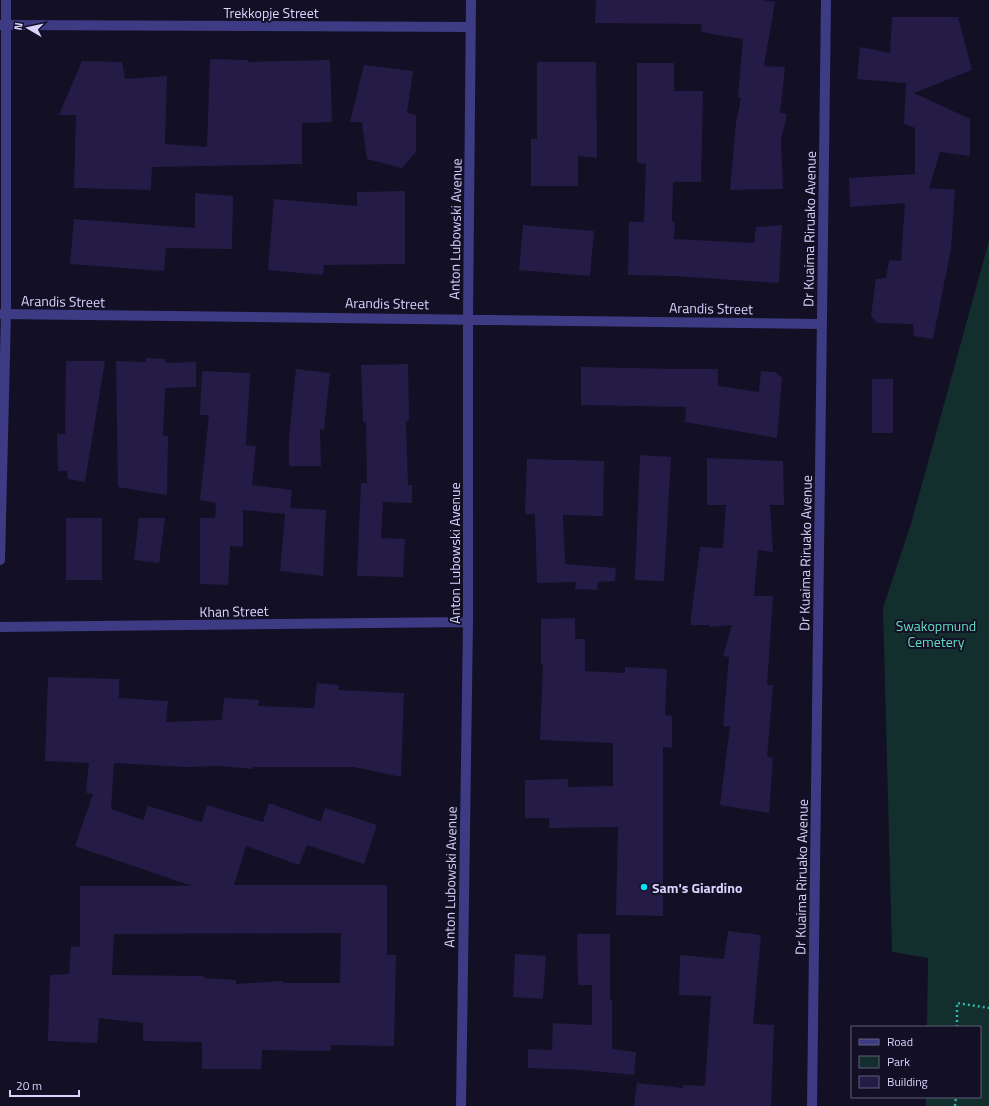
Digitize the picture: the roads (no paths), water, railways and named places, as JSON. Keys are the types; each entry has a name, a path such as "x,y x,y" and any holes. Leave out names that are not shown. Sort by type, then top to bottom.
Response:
{"street":[{"path":"0,560 3,314 3,25 6,0"},
{"name":"Anton Lubowski Avenue","path":"461,1106 468,622 468,318 471,0"},
{"name":"Dr Kuaima Riruako Avenue","path":"812,1106 826,0"},
{"name":"Trekkopje Street","path":"3,25 471,27"},
{"name":"Arandis Street","path":"3,314 468,318 821,324"},
{"name":"Khan Street","path":"0,627 468,622"}],"place":[{"name":"Sam's Giardino","path":"644,887"}],"park label":[{"name":"Swakopmund Cemetery","path":"936,634"}]}
